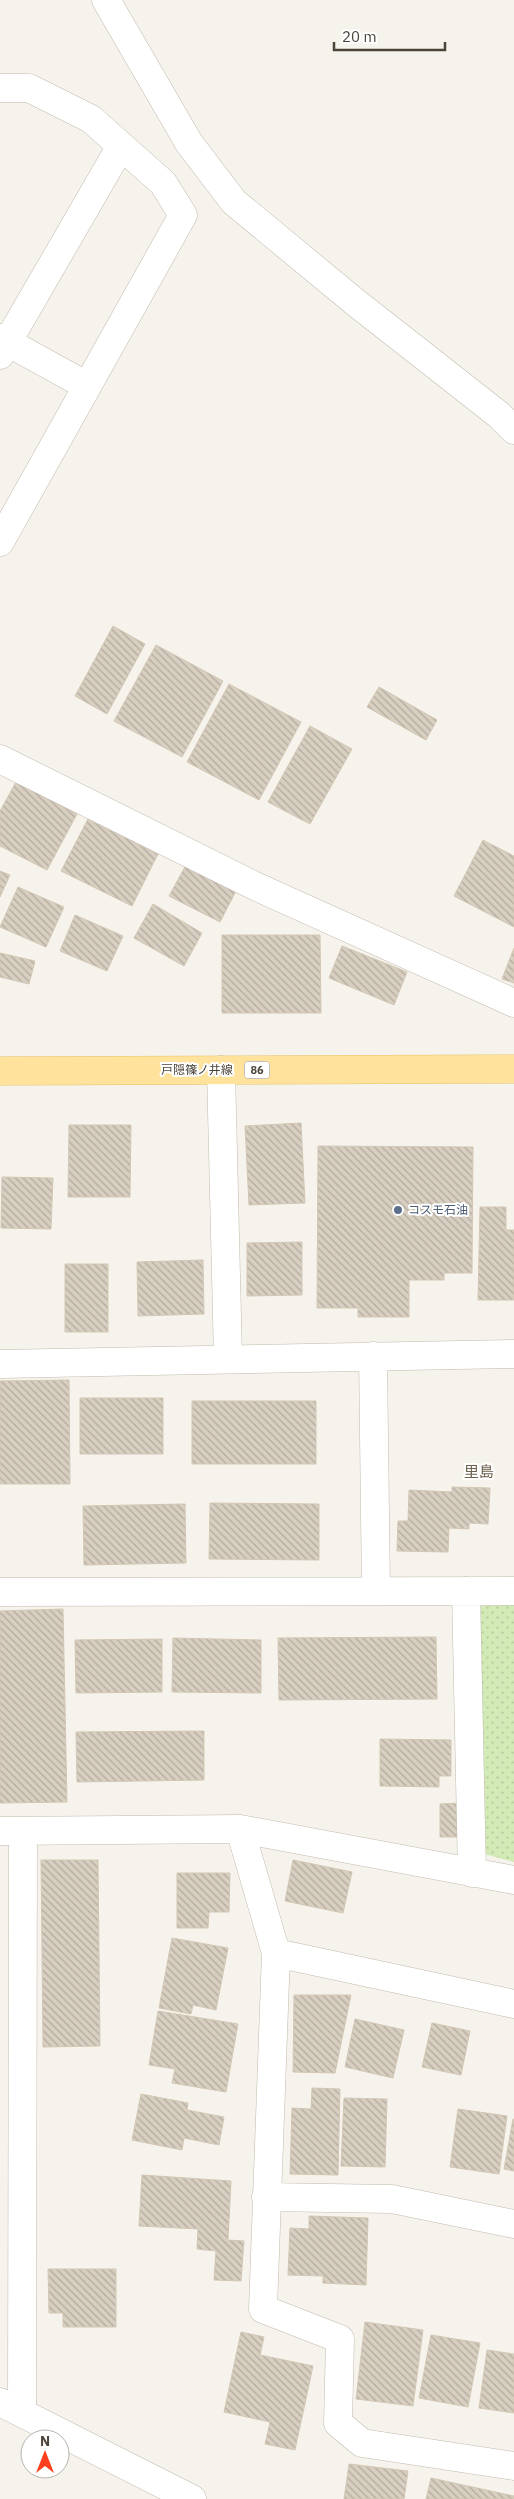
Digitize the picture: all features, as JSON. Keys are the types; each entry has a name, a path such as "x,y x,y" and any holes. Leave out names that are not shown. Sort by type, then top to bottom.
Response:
{"main road":[{"name":"戸隠篠ノ井線","path":"0,1071 514,1069"}],"street":[{"path":"106,0 189,143 234,202 355,302 499,415 514,430"},
{"path":"0,88 29,88 91,119 163,183 183,215 0,542"},
{"path":"86,386 2,345 122,146"},
{"path":"0,759 255,886 514,1003"},
{"path":"221,1070 228,1358"},
{"path":"0,1364 228,1358 514,1354"},
{"path":"373,1356 376,1591"},
{"path":"466,1591 472,1873"},
{"path":"0,1592 514,1591"},
{"path":"240,1829 276,1953 263,2309 340,2338 338,2423 362,2443 514,2466"},
{"path":"192,2499 11,2407 12,1831 240,1829 514,1880"},
{"path":"276,1953 514,2004"},
{"path":"266,2197 392,2198 514,2224"}],"green space":[{"path":"514,1605 514,1862 481,1853 480,1606"}],"building":[{"path":"113,626 145,644 107,714 75,696"},
{"path":"156,645 223,681 182,757 114,721"},
{"path":"229,684 301,722 259,800 187,762"},
{"path":"379,687 437,720 426,740 367,707"},
{"path":"310,726 352,749 310,824 268,802"},
{"path":"16,782 77,814 47,870 0,846 0,811"},
{"path":"88,819 158,854 132,906 61,871"},
{"path":"483,840 514,856 514,927 454,896"},
{"path":"186,865 236,891 220,922 169,896"},
{"path":"0,871 10,875 0,897"},
{"path":"18,887 64,907 46,947 0,927"},
{"path":"153,904 202,933 184,966 134,938"},
{"path":"75,915 123,936 107,971 60,951"},
{"path":"222,935 320,935 321,1013 222,1013"},
{"path":"342,946 407,972 394,1005 329,978"},
{"path":"514,948 514,983 502,979"},
{"path":"0,953 35,961 29,984 0,977"},
{"path":"301,1123 305,1203 249,1205 245,1126"},
{"path":"69,1125 131,1125 130,1197 68,1197"},
{"path":"318,1146 473,1147 472,1273 444,1273 444,1280 409,1280 409,1317 358,1317 358,1308 317,1308"},
{"path":"2,1177 53,1178 51,1229 1,1228"},
{"path":"480,1207 506,1207 506,1230 514,1230 514,1300 478,1300"},
{"path":"302,1242 302,1295 247,1296 247,1243"},
{"path":"203,1260 204,1314 138,1316 137,1262"},
{"path":"65,1264 108,1264 108,1332 65,1332"},
{"path":"69,1380 70,1484 0,1484 0,1381"},
{"path":"80,1398 163,1398 163,1454 80,1454"},
{"path":"192,1401 316,1401 316,1464 192,1464"},
{"path":"452,1487 490,1488 488,1524 469,1523 469,1529 449,1528 448,1552 397,1551 398,1521 408,1521 409,1490 452,1492"},
{"path":"210,1503 319,1504 319,1560 209,1559"},
{"path":"185,1504 186,1563 84,1565 83,1506"},
{"path":"63,1609 67,1802 0,1803 0,1611"},
{"path":"436,1637 437,1699 279,1700 278,1638"},
{"path":"173,1638 261,1640 261,1693 172,1692"},
{"path":"162,1639 162,1692 76,1693 75,1640"},
{"path":"204,1731 204,1780 77,1782 76,1732"},
{"path":"380,1739 451,1740 451,1776 439,1776 439,1787 380,1786"},
{"path":"459,1803 459,1837 440,1837 440,1804"},
{"path":"41,1860 98,1860 100,2046 43,2047"},
{"path":"293,1860 352,1872 343,1913 285,1901"},
{"path":"177,1873 230,1873 229,1912 209,1912 208,1928 177,1928"},
{"path":"172,1938 228,1948 216,2010 193,2005 191,2014 159,2008"},
{"path":"294,1995 351,1995 335,2073 293,2072"},
{"path":"158,2011 238,2024 226,2092 172,2083 175,2069 149,2065"},
{"path":"355,2019 404,2030 393,2078 345,2067"},
{"path":"432,2023 470,2031 461,2075 422,2067"},
{"path":"312,2088 340,2089 338,2175 290,2174 292,2108 311,2109"},
{"path":"141,2094 188,2103 187,2110 224,2117 219,2145 184,2138 182,2150 132,2140"},
{"path":"344,2098 387,2099 385,2167 341,2166"},
{"path":"458,2109 507,2116 499,2174 450,2167"},
{"path":"514,2119 514,2171 504,2169"},
{"path":"142,2175 231,2181 228,2240 244,2241 241,2281 214,2280 216,2251 197,2249 198,2229 139,2226"},
{"path":"309,2216 368,2218 366,2285 323,2283 323,2276 288,2275 290,2228 309,2229"},
{"path":"48,2269 116,2269 116,2327 63,2327 63,2313 49,2313"},
{"path":"365,2322 423,2330 413,2406 356,2399"},
{"path":"241,2332 264,2337 260,2355 313,2366 295,2450 265,2444 270,2422 224,2412"},
{"path":"431,2335 480,2343 468,2407 419,2398"},
{"path":"487,2350 514,2354 514,2413 479,2408"},
{"path":"349,2464 408,2471 404,2499 344,2499"},
{"path":"431,2478 514,2496 514,2499 426,2499"}],"place":[{"name":"コスモ石油","path":"398,1210"}],"district":[{"name":"里島","path":"479,1472"}]}
